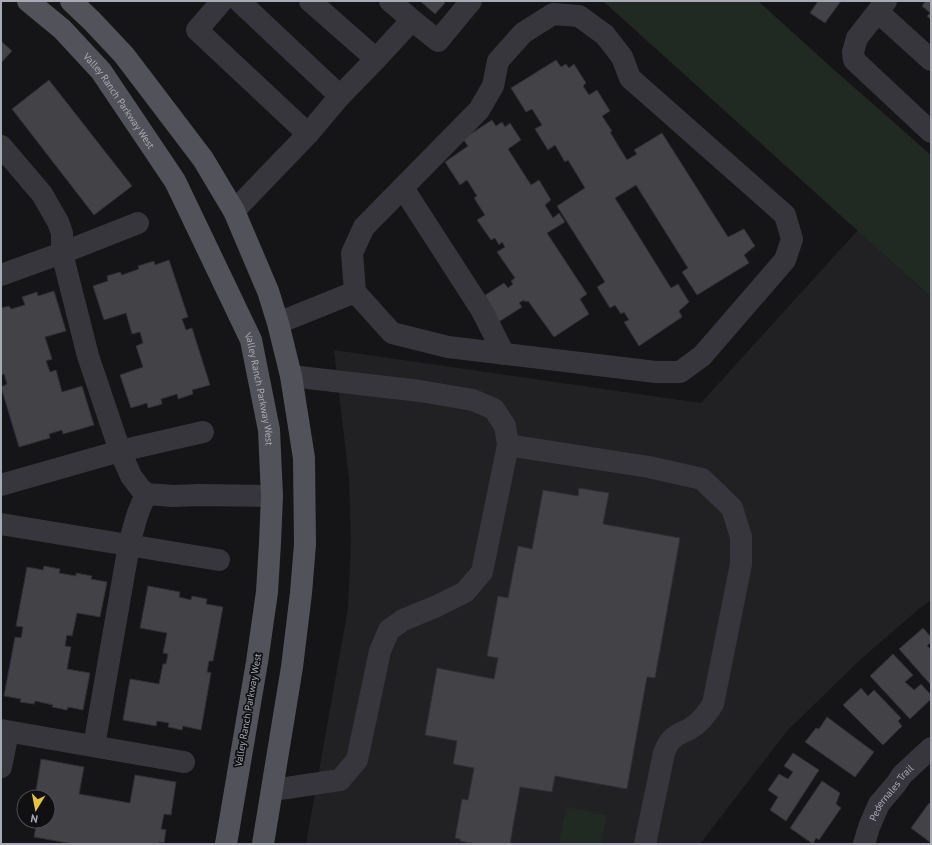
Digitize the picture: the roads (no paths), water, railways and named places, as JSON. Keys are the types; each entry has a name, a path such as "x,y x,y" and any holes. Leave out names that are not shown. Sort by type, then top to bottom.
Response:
{"main road":[{"name":"Valley Ranch Parkway West","path":"28,1 62,29 101,70 175,181 251,340 269,430 272,496 270,543 267,592 257,662 226,844"},
{"path":"72,1 124,55 203,159 234,211 268,291 278,323 291,376 304,458 306,544 292,667 263,844"},
{"path":"136,123 163,106"},
{"path":"272,496 304,496"}],"street":[{"path":"222,1 197,30 308,134"},
{"path":"239,1 340,96"},
{"path":"310,1 376,59"},
{"path":"390,1 438,41 471,1"},
{"path":"931,60 882,6 857,38 853,52 854,60 931,132"},
{"path":"553,14 579,16 605,34 622,57 630,78 784,215 792,239 785,260 702,356 680,372 656,372 448,347 392,333 355,292 352,253 364,228 403,188 479,110 493,86 498,61 523,33 553,14"},
{"path":"234,211 308,134 340,96 412,20"},
{"path":"1,146 42,194 58,222 62,233 62,253 88,356 120,451 131,476 140,488 147,494 173,496 272,496"},
{"path":"403,188 481,310 504,354"},
{"path":"1,275 138,223"},
{"path":"278,323 355,292"},
{"path":"273,790 340,780 357,760 380,650 389,630 403,620 437,606 465,592 482,572 508,445 506,426 494,409 473,400 420,391 291,376"},
{"path":"1,485 120,451 203,432"},
{"path":"508,445 649,467 702,479 732,508 741,538 741,564 713,704 703,718 691,729 677,735 668,742 664,753 645,844"},
{"path":"94,746 129,545 135,522 147,494"},
{"path":"1,524 219,560"},
{"path":"1,767 5,731 184,762"},
{"name":"Pedernales Trail","path":"864,844 869,827 879,804 902,775 930,752"}]}
